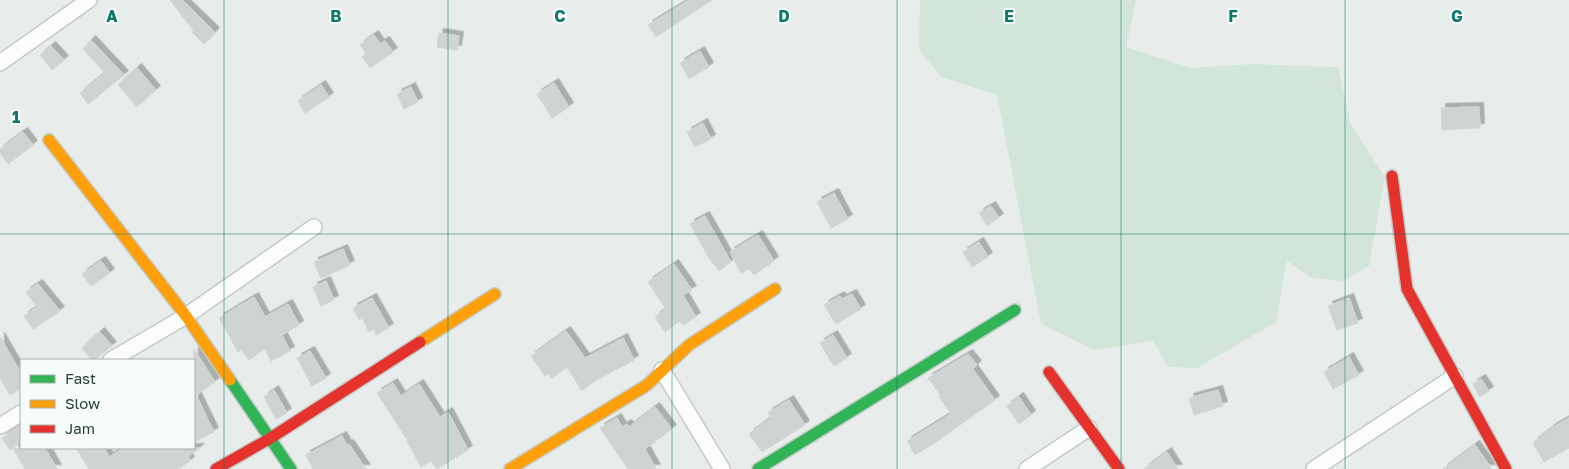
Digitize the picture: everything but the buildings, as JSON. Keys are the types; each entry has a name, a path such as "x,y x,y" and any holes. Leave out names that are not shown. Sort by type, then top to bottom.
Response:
{"street":[{"path":"0,63 88,0"},
{"path":"49,140 186,316 291,469"},
{"path":"1392,176 1407,289 1506,469"},
{"path":"113,359 186,316 314,227"},
{"path":"510,469 647,385 689,345 775,289"},
{"path":"216,469 269,439 495,294"},
{"path":"758,469 1014,310"},
{"path":"662,370 722,469"},
{"path":"1049,372 1119,469"},
{"path":"1314,469 1456,376"},
{"path":"0,426 20,415"},
{"path":"1027,469 1089,428"}],"green space":[{"path":"920,0 1136,0 1126,47 1191,68 1251,64 1338,67 1351,125 1385,177 1369,266 1343,281 1312,278 1287,261 1276,322 1197,368 1168,367 1153,341 1094,350 1041,324 997,95 941,77 919,50"}],"traffic: fast":[{"path":"758,469 1015,310"},
{"path":"230,380 291,469"}],"traffic: slow":[{"path":"49,140 186,316 230,380"},
{"path":"510,469 647,385 689,345 775,289"},
{"path":"420,342 495,294"}],"traffic: jam":[{"path":"1392,176 1407,289 1506,469"},
{"path":"216,469 269,439 420,342"},
{"path":"1049,372 1119,469"}]}
